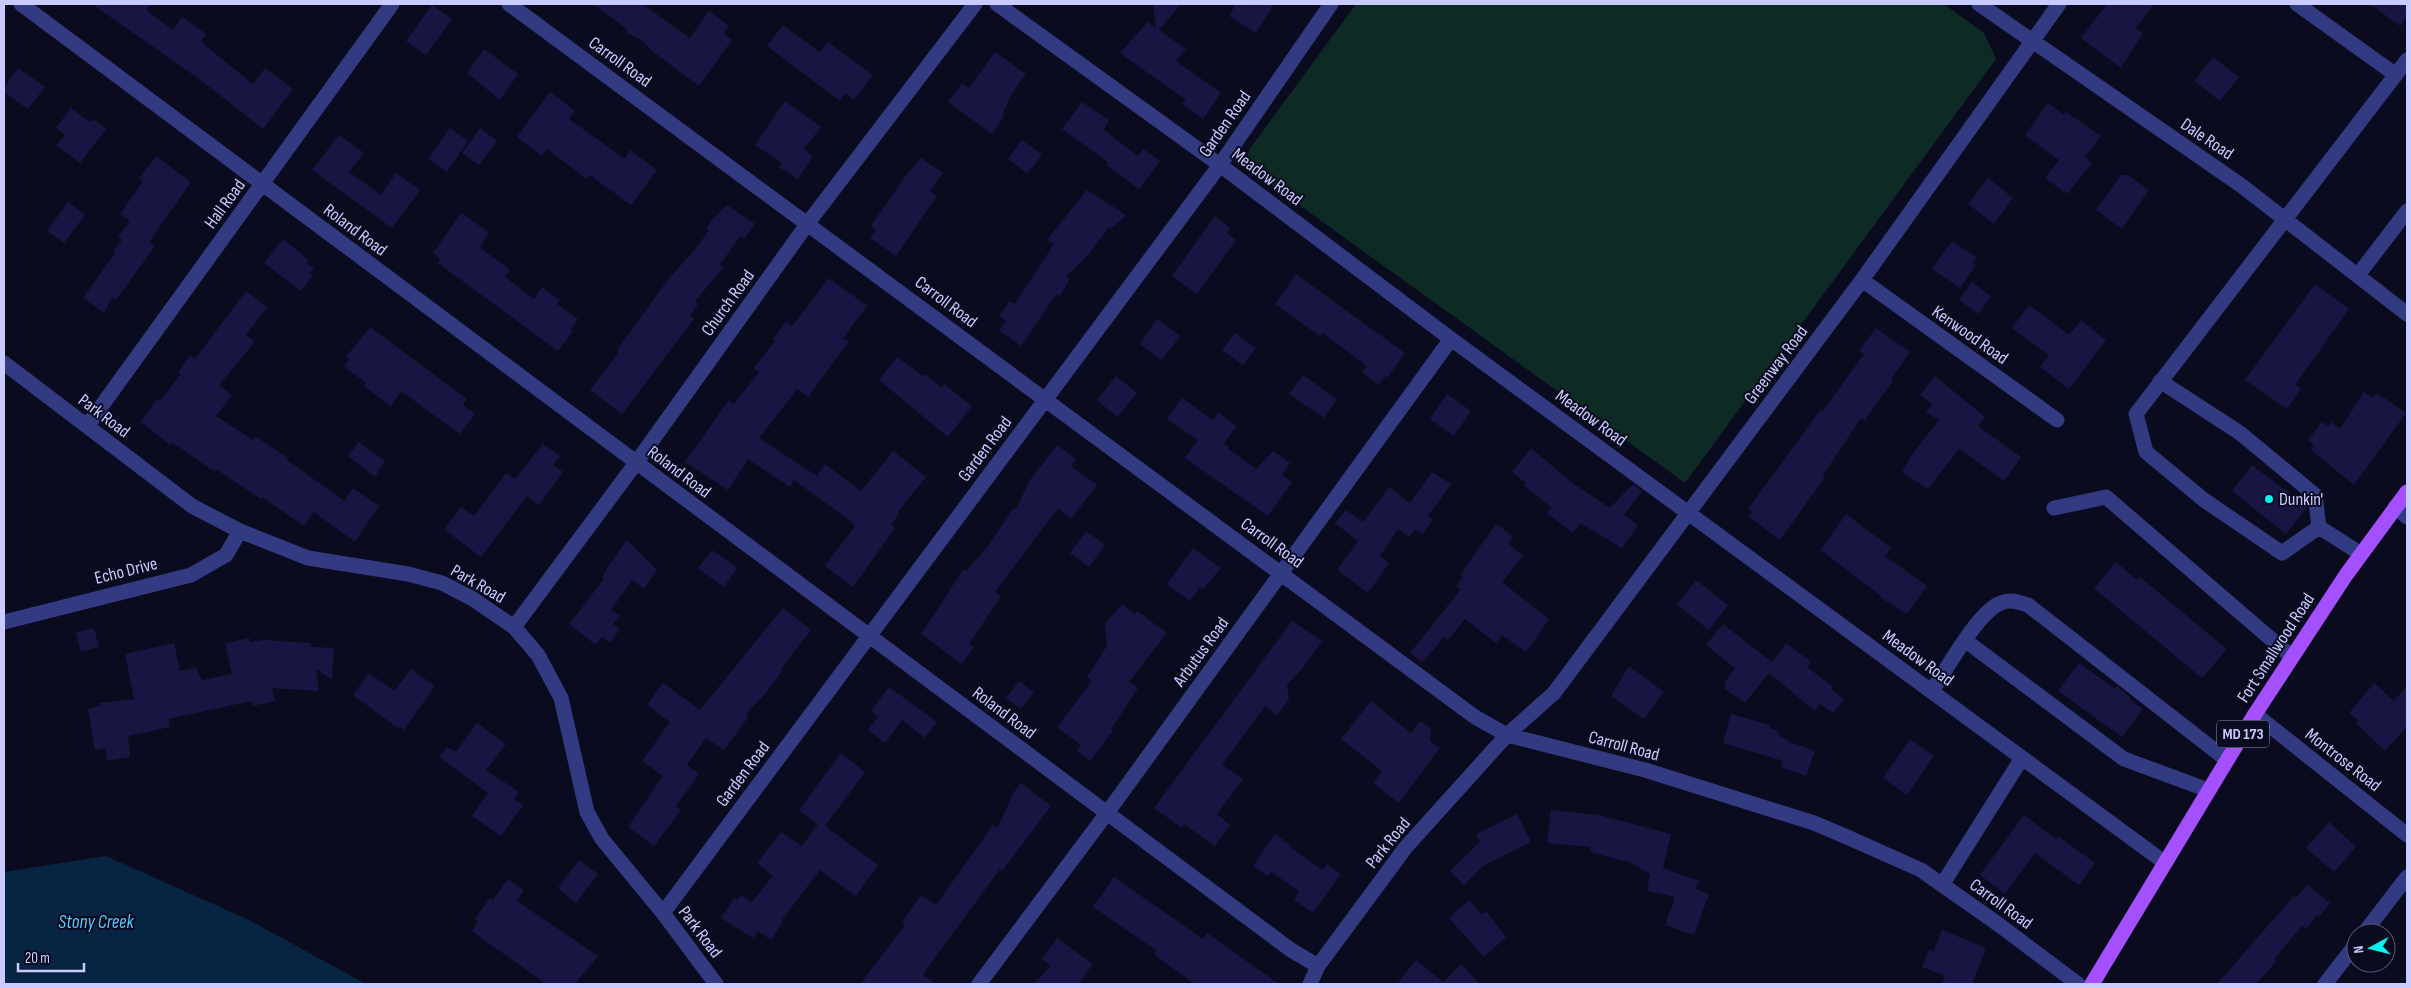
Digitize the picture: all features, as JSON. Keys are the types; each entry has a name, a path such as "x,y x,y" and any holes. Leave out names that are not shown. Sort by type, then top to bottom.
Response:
{"main road":[{"name":"Fort Smallwood Road","path":"2092,984 2164,862 2292,656 2361,554 2407,492"}],"street":[{"name":"Roland Road","path":"21,4 1291,950 1318,966"},
{"name":"Hall Road","path":"87,426 392,4"},
{"name":"Carroll Road","path":"509,4 1475,717 1507,735 1645,770 1814,823 1921,870 1998,924 2078,984"},
{"name":"Church Road","path":"514,627 636,463 808,223 975,4"},
{"name":"Meadow Road","path":"997,4 1220,166 1450,340 2164,862"},
{"name":"Garden Road","path":"663,913 1220,166 1330,4"},
{"name":"Dale Road","path":"1979,4 2031,42 2242,186 2407,314"},
{"name":"Greenway Road","path":"1507,735 1554,693 1862,280 2059,4"},
{"path":"2297,4 2396,75"},
{"path":"2319,527 2282,552 2204,500 2146,452 2136,414 2407,60"},
{"path":"2358,276 2407,211"},
{"name":"Kenwood Road","path":"1862,280 2057,420"},
{"name":"Arbutus Road","path":"979,984 1108,813 1450,340"},
{"name":"Park Road","path":"4,363 192,506 240,531 308,558 408,574 442,583 473,600 514,627 538,655 562,698 587,812 602,839 663,913 716,984"},
{"path":"2160,381 2240,433 2315,495 2319,527"},
{"path":"2054,508 2106,497 2292,656"},
{"path":"2395,506 2407,517"},
{"path":"2319,527 2361,554"},
{"name":"Echo Drive","path":"4,622 191,574 226,555 240,531"},
{"path":"1932,691 1986,611 2000,603 2012,600 2028,604 2227,760"},
{"path":"1966,641 2124,759 2208,790"},
{"name":"Montrose Road","path":"2255,714 2407,834"},
{"name":"Park Road","path":"1310,984 1318,966 1406,848 1507,735"},
{"path":"1942,885 2022,758"},
{"path":"2372,923 2407,876"},
{"path":"2326,984 2346,957"}],"green space":[{"path":"1356,4 1944,4 1984,33 1996,59 1685,483 1245,166 1249,150"}],"water":[{"name":"Stony Creek","path":"106,856 249,920 366,984 4,984 4,872"}],"building":[{"path":"92,4 151,4 146,10 173,30 182,17 206,34 201,42 253,84 265,68 293,89 263,129 202,81"},
{"path":"593,4 642,4 690,38 709,11 729,26 724,33 732,40 699,86 652,51 644,42 626,32 628,30"},
{"path":"1153,4 1181,4 1159,30 1186,49 1176,61 1221,93 1203,119 1182,104 1186,100 1120,53 1148,22 1156,28"},
{"path":"1236,4 1274,4 1256,33 1229,16"},
{"path":"2107,4 2154,4 2136,28 2143,34 2121,68 2081,38"},
{"path":"2370,4 2407,4 2407,16 2400,26"},
{"path":"432,5 452,19 426,55 406,41"},
{"path":"783,25 820,52 828,42 873,75 854,100 845,93 840,101 767,46"},
{"path":"484,49 518,74 500,100 467,73"},
{"path":"995,52 1026,74 1012,93 1003,113 1005,114 992,134 948,102 962,83 969,88"},
{"path":"2213,57 2239,77 2220,101 2194,81"},
{"path":"18,68 45,87 28,109 4,92 4,88"},
{"path":"550,92 575,111 569,119 625,159 630,150 657,170 631,205 590,175 587,179 547,149 542,156 517,137"},
{"path":"785,101 821,127 804,149 813,156 798,179 779,167 782,163 755,145"},
{"path":"1082,102 1109,120 1104,130 1138,156 1143,149 1160,161 1139,189 1106,165 1108,162 1062,129"},
{"path":"2048,103 2064,115 2066,112 2101,136 2085,157 2092,163 2067,194 2045,178 2059,160 2025,135"},
{"path":"71,108 90,122 93,119 106,129 80,163 56,145 65,135 56,128"},
{"path":"450,128 468,141 447,172 428,159"},
{"path":"480,128 497,141 479,165 462,153"},
{"path":"339,135 364,153 349,172 381,195 396,173 420,190 392,228 312,170"},
{"path":"1022,140 1042,154 1027,173 1008,159"},
{"path":"156,156 191,182 149,242 155,246 116,300 112,297 104,313 83,298 122,240 118,237 130,221 120,214 143,181 139,178"},
{"path":"921,158 943,173 930,191 937,196 896,256 870,238 876,230 871,226 906,175"},
{"path":"2121,175 2128,175 2149,190 2122,229 2096,210"},
{"path":"1988,178 2013,198 1994,224 1968,204"},
{"path":"1087,190 1126,215 1111,229 1109,227 1089,254 1066,277 1070,279 1060,296 1056,294 1021,346 999,330 1006,321 999,316 1010,301 1015,304 1054,244 1047,240"},
{"path":"68,202 85,215 64,243 47,231"},
{"path":"727,205 755,224 744,239 740,236 720,265 723,268 695,301 698,304 690,316 694,319 622,414 590,390 619,352 617,350 667,281 697,247 709,230 706,228 711,221"},
{"path":"461,213 489,232 480,248 510,270 505,277 534,299 542,287 560,300 557,304 578,319 571,329 573,331 558,351 438,263 440,259 433,253"},
{"path":"1215,216 1230,228 1227,233 1236,240 1197,294 1172,276"},
{"path":"283,239 309,260 306,263 314,268 310,273 313,275 301,291 264,263"},
{"path":"1952,241 1977,258 1973,263 1976,265 1960,288 1932,269"},
{"path":"1296,274 1405,353 1387,378 1385,376 1379,385 1362,372 1367,366 1323,333 1320,336 1275,304"},
{"path":"829,278 867,306 843,338 849,341 808,397 797,389 759,438 817,476 825,464 861,491 893,451 926,477 897,513 899,514 891,525 895,528 853,587 825,566 855,526 848,519 794,480 790,487 748,459 728,490 685,462 729,400 734,404 759,372 754,368 775,341 773,339 786,321 792,326"},
{"path":"1972,282 1991,296 1979,314 1959,300"},
{"path":"2315,284 2349,309 2295,385 2301,389 2287,409 2245,380"},
{"path":"246,291 267,307 246,335 255,342 219,385 232,395 216,416 253,440 255,436 288,458 287,460 344,501 353,488 379,506 355,542 314,512 304,526 262,497 261,499 216,469 215,472 172,442 170,445 141,422 157,399 160,401 181,374 178,372 190,355 195,359"},
{"path":"2029,305 2069,335 2081,320 2106,340 2069,389 2040,367 2049,355 2012,328"},
{"path":"1157,319 1180,336 1162,360 1140,344"},
{"path":"370,327 467,399 463,405 475,414 460,434 401,391 391,406 364,386 366,383 344,366 349,359 346,357"},
{"path":"1876,328 1910,352 1891,379 1893,381 1864,421 1861,418 1823,475 1825,477 1780,540 1749,517 1752,512 1748,509 1820,410 1822,412 1864,354 1859,351"},
{"path":"1235,333 1256,348 1243,365 1222,350"},
{"path":"897,357 923,376 925,374 942,388 944,384 972,406 948,437 879,380"},
{"path":"1303,375 1337,399 1324,418 1289,394"},
{"path":"1116,376 1137,393 1117,417 1097,400"},
{"path":"1935,376 1985,417 1978,426 2021,457 2004,481 1959,449 1928,489 1902,472 1908,460 1939,420 1926,412 1932,404 1920,395"},
{"path":"2364,392 2373,398 2377,393 2406,413 2354,485 2311,450 2314,445 2308,440 2322,422 2328,426 2331,422 2340,429"},
{"path":"1447,394 1471,411 1454,436 1430,419"},
{"path":"1182,398 1213,420 1218,412 1237,426 1224,443 1229,447 1228,449 1256,469 1273,451 1290,463 1282,475 1292,482 1268,516 1185,458 1198,440 1167,419"},
{"path":"359,442 385,461 375,477 348,456"},
{"path":"543,444 560,456 553,465 563,472 539,505 527,496 481,557 444,529 461,507 474,516 506,473 515,479"},
{"path":"1057,445 1076,459 1071,466 1097,485 1071,519 1058,508 995,592 1001,596 969,644 974,647 962,664 921,634 963,570 966,571 988,546 1014,508 1016,509 1030,480"},
{"path":"1531,448 1571,482 1610,508 1633,484 1642,491 1624,515 1638,525 1622,548 1580,523 1573,533 1547,513 1551,507 1524,486 1526,483 1512,472"},
{"name":"Dunkin'","path":"2252,465 2307,507 2286,534 2232,491"},
{"path":"1432,472 1451,484 1428,516 1433,519 1423,534 1415,529 1409,537 1398,529 1380,556 1389,563 1368,593 1337,570 1358,541 1335,523 1346,510 1363,522 1389,487 1410,503"},
{"path":"1846,514 1891,548 1885,556 1927,586 1907,614 1880,597 1821,550"},
{"path":"1496,524 1513,536 1508,543 1523,556 1502,582 1549,619 1526,652 1502,635 1496,643 1465,619 1448,640 1444,637 1422,663 1410,653 1461,589 1456,586 1463,577 1460,575"},
{"path":"1086,531 1105,545 1089,567 1070,553"},
{"path":"627,540 657,570 644,589 632,580 611,610 620,616 613,624 620,629 610,643 602,637 596,645 570,625 570,623 604,579 602,578 609,565"},
{"path":"1193,548 1221,568 1203,589 1200,587 1190,601 1167,584"},
{"path":"712,550 737,568 724,587 698,568"},
{"path":"2116,562 2137,580 2140,577 2227,649 2202,678 2094,588"},
{"path":"1696,580 1728,605 1709,630 1677,605"},
{"path":"1122,604 1135,614 1137,611 1167,633 1129,682 1138,688 1111,729 1113,731 1090,761 1077,751 1081,745 1057,727 1092,681 1087,677 1107,646 1105,624"},
{"path":"783,608 811,630 781,669 783,670 765,694 746,714 749,716 724,750 706,738 687,765 699,774 676,806 681,810 654,846 628,827 663,776 642,761 670,722 647,705 663,683 700,710"},
{"path":"1292,621 1322,641 1302,669 1287,685 1289,699 1277,715 1265,706 1222,765 1243,779 1217,814 1230,825 1215,846 1184,824 1182,828 1154,808"},
{"path":"1723,624 1772,662 1786,643 1811,662 1807,667 1833,687 1831,689 1844,699 1833,713 1820,704 1815,711 1769,673 1745,703 1725,689 1725,682 1735,668 1706,645"},
{"path":"94,628 99,647 81,652 76,632"},
{"path":"249,638 250,642 264,640 311,643 311,647 334,648 332,680 316,669 319,691 272,688 275,701 253,706 252,701 168,719 170,727 128,736 130,757 107,761 105,748 95,750 88,709 100,706 99,703 134,699 125,654 174,643 180,671 196,668 202,680 232,674 225,643"},
{"path":"2079,663 2115,689 2117,686 2130,697 2129,699 2143,709 2122,737 2058,691"},
{"path":"1629,666 1664,692 1644,719 1611,696"},
{"path":"411,669 435,686 404,730 400,727 398,728 353,695 369,673 394,691"},
{"path":"1019,681 1034,692 1021,709 1006,698"},
{"path":"2374,683 2394,701 2407,686 2407,726 2385,751 2356,723 2358,720 2349,713"},
{"path":"889,687 937,722 925,738 902,720 885,743 868,730 878,717 871,711"},
{"path":"1371,701 1411,733 1420,721 1431,729 1430,741 1440,748 1399,803 1373,783 1382,771 1341,739"},
{"path":"1731,714 1770,725 1769,728 1778,731 1777,734 1790,742 1815,751 1806,776 1781,767 1783,761 1723,743"},
{"path":"477,723 506,744 486,770 519,792 514,799 523,805 501,836 472,816 488,793 439,757 447,747 456,752"},
{"path":"1910,739 1934,756 1907,795 1883,778"},
{"path":"841,753 865,772 825,826 878,865 856,896 820,870 781,921 783,922 771,940 758,931 753,938 721,918 734,898 737,900 741,895 752,902 773,876 757,863 781,832 802,846 818,824 799,810"},
{"path":"1021,783 1051,806 1002,871 1000,869 923,974 935,984 860,984 905,925 902,922 921,895 936,905 993,825 997,828 1011,796"},
{"path":"1551,810 1599,815 1671,834 1663,868 1699,881 1695,889 1709,894 1694,935 1665,925 1675,897 1647,891 1650,874 1629,862 1590,852 1591,847 1547,843"},
{"path":"1517,814 1531,842 1483,866 1464,885 1450,871 1480,842 1476,834"},
{"path":"2024,815 2056,839 2058,836 2095,863 2079,885 2035,853 2005,894 1980,875"},
{"path":"2329,822 2356,847 2334,872 2306,848"},
{"path":"1275,834 1322,870 1327,864 1341,874 1313,913 1294,900 1299,891 1271,872 1268,876 1253,866"},
{"path":"579,860 598,874 576,903 558,888"},
{"path":"1114,877 1203,939 1207,933 1279,984 1194,984 1154,954 1157,951 1093,907"},
{"path":"508,879 524,890 517,901 598,956 575,984 546,984 472,931 478,922 475,919 490,898 493,900"},
{"path":"2307,885 2330,903 2319,917 2317,915 2306,929 2302,926 2275,958 2276,962 2256,984 2217,984 2294,896 2296,898"},
{"path":"1469,900 1481,914 1486,911 1506,937 1484,957 1449,918"},
{"path":"1942,930 1986,948 1972,984 1941,984 1945,976 1922,967 1929,950 1933,952"},
{"path":"1057,938 1093,964 1078,984 1033,984 1051,966 1042,959"},
{"path":"1416,960 1443,982 1461,964 1480,984 1397,984"}],"place":[{"name":"Dunkin'","path":"2269,499"}]}
